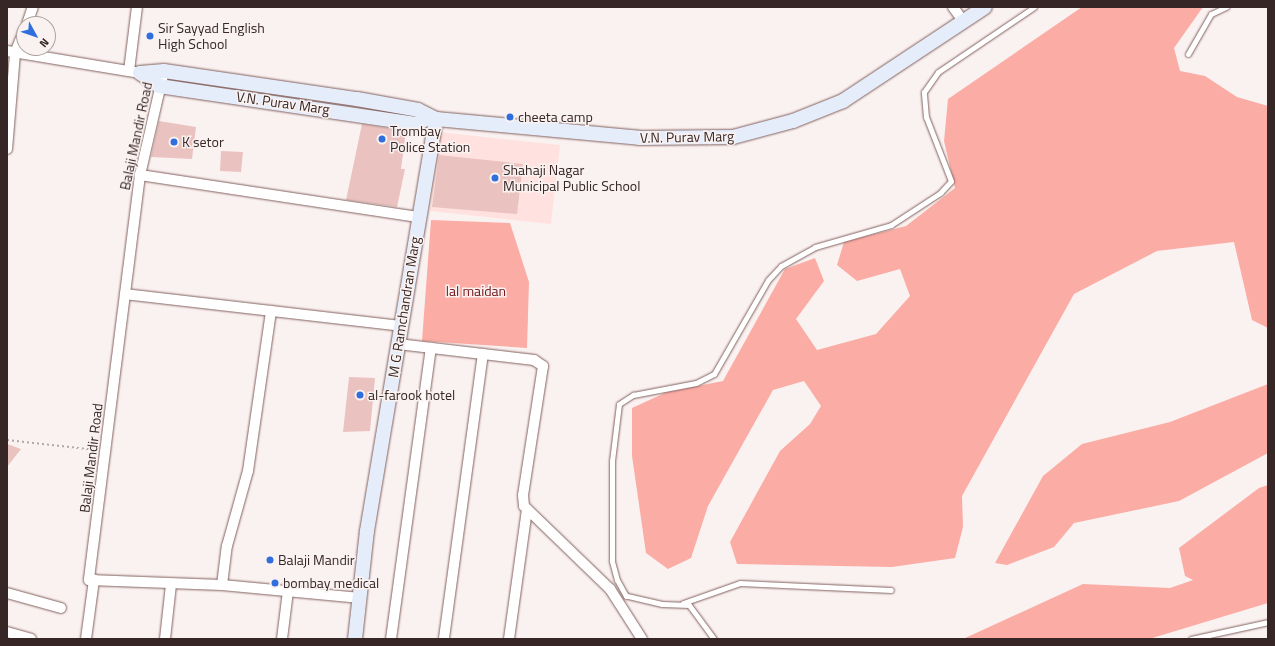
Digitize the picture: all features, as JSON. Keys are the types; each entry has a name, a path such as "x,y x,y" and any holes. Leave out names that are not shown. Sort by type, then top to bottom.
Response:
{"street":[{"path":"135,72 137,7"},
{"path":"953,7 964,22"},
{"name":"V.N. Purav Marg","path":"135,72 159,86 249,91 356,106 417,124 432,118 639,138 733,138 793,121 843,101 964,22 984,7"},
{"path":"7,46 11,52 7,149"},
{"name":"V.N. Purav Marg","path":"11,52 135,72 164,71 249,91"},
{"name":"Balaji Mandir Road","path":"94,580 89,580 107,452 140,175 159,86 164,71"},
{"name":"M G Ramchandran Marg","path":"355,639 432,118"},
{"path":"140,175 418,217"},
{"path":"125,294 402,326"},
{"path":"222,585 227,546 248,471 271,311"},
{"path":"398,344 534,360 543,366 523,495 527,509 509,639"},
{"path":"391,639 431,348"},
{"path":"444,638 483,354"},
{"path":"527,509 610,589 642,639"},
{"path":"86,639 94,580 171,586 222,585 360,598"},
{"path":"165,639 171,586"},
{"path":"282,639 288,591"},
{"path":"7,593 61,608"},
{"path":"7,632 31,639"}],"lane":[{"path":"891,590 740,583 683,603 662,604 626,596 618,580 612,561 612,462 619,404 633,395 696,383 714,374 768,280 781,266 815,247 891,225 940,193 951,181 926,117 924,92 938,72 1034,7"},
{"path":"1188,54 1211,14 1226,7"},
{"path":"683,603 693,608 714,639"},
{"path":"1191,639 1268,622"}],"path":[{"path":"7,440 107,452"}],"shaded area":[{"name":"Shahaji Nagar Municipal Public School","path":"439,132 560,145 551,224 430,211"}],"green space":[{"path":"1082,7 1203,7 1174,48 1180,71 1205,76 1237,97 1268,106 1268,328 1252,320 1234,242 1157,251 1074,294 962,496 963,527 955,558 892,567 737,564 730,542 780,451 810,424 821,406 804,381 773,390 708,506 691,558 668,569 646,553 632,456 632,408 667,392 723,381 785,269 815,258 824,281 796,319 817,350 876,334 910,296 900,269 857,281 837,265 844,242 906,226 955,188 944,141 948,99"},
{"name":"lal maidan","path":"431,220 510,223 529,282 527,348 422,341"},
{"path":"1268,384 1268,453 1179,501 1074,523 1054,547 1007,565 995,563 1043,476 1082,444 1170,422"},
{"path":"1268,485 1268,603 1149,639 963,639 1083,584 1170,588 1193,580 1185,576 1179,548 1259,488"}],"building":[{"name":"K setor","path":"159,121 196,127 192,159 151,157"},
{"path":"362,124 406,131 401,169 405,169 397,207 346,200"},
{"path":"221,151 243,152 241,172 220,171"},
{"path":"439,155 523,164 517,214 432,207"},
{"name":"al-farook hotel","path":"349,377 375,378 370,431 343,432"},
{"path":"7,444 21,449 7,467"}],"place":[{"name":"Sir Sayyad English High School","path":"150,36"},
{"name":"cheeta camp","path":"510,117"},
{"name":"Trombay Police Station","path":"382,139"},
{"name":"K setor","path":"174,142"},
{"name":"Shahaji Nagar Municipal Public School","path":"495,178"},
{"name":"al-farook hotel","path":"360,395"},
{"name":"Balaji Mandir","path":"270,560"},
{"name":"bombay medical","path":"275,583"}]}
